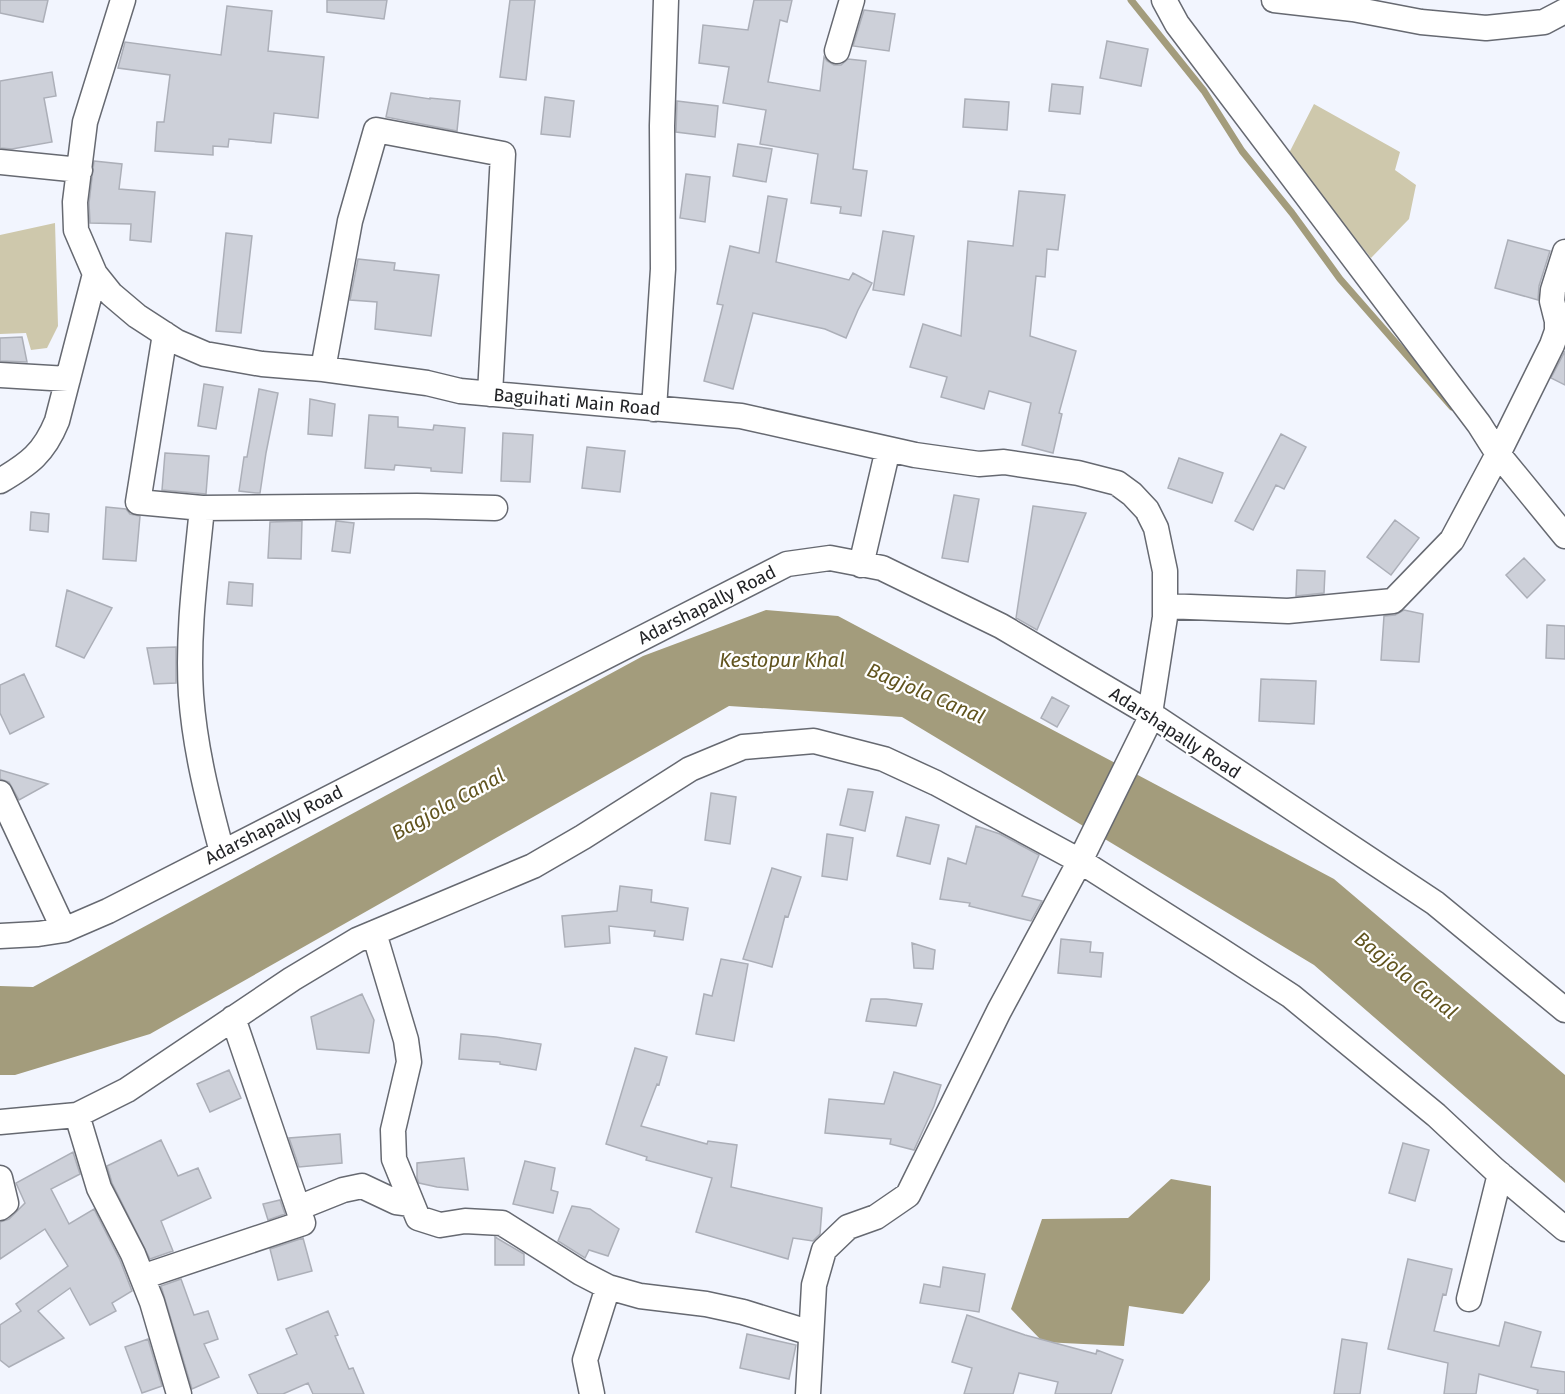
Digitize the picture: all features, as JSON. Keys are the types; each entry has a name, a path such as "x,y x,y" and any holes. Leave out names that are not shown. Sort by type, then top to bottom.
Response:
{"street":[{"name":"Baguihati Main Road","path":"123,0 85,122 75,202 76,230 95,274 111,294 137,316 177,342 205,354 262,364 323,369 428,383 460,391 741,416 888,449 979,464 1016,463 1078,473 1117,483 1132,494 1147,510 1156,528 1165,571 1165,617 1151,707 1152,715"},
{"path":"654,409 663,269 662,126 666,0"},
{"path":"837,51 852,0"},
{"path":"1164,0 1177,24 1479,424 1495,459 1565,536"},
{"path":"1274,0 1353,9 1421,22 1486,28 1544,22 1565,11"},
{"path":"323,369 350,221 376,130 503,154 489,394"},
{"path":"0,162 80,170"},
{"path":"1165,606 1288,611 1393,601 1452,540 1552,345 1561,323 1552,301 1553,290 1565,252"},
{"path":"0,481 34,459 48,442 57,421 95,274"},
{"path":"165,334 138,502 202,508 417,506 495,508"},
{"path":"0,375 68,379"},
{"path":"861,565 888,449"},
{"path":"202,508 190,637 191,695 197,750 222,852"},
{"name":"Adarshapally Road","path":"0,936 64,930 108,911 787,564 830,558 882,568 1001,626 1152,715 1435,903 1565,1010"},
{"path":"808,1394 814,1285 824,1250 848,1227 876,1217 908,1195 999,1011 1080,861 1152,715"},
{"path":"0,1122 77,1115 127,1090 292,979 357,940 533,866 583,837 690,768 743,747 814,741 884,759 936,783 1080,861 1291,996 1436,1115 1500,1174 1565,1229"},
{"path":"0,793 64,930"},
{"path":"374,933 406,1040 409,1062 393,1130 394,1159 418,1218 440,1225 465,1221 502,1223 581,1273 608,1287 640,1296 706,1304 743,1312 811,1333"},
{"path":"142,1277 303,1222 233,1018"},
{"path":"77,1115 99,1188 133,1254 152,1302 179,1394"},
{"path":"1469,1299 1500,1174"},
{"path":"0,1178 6,1203 0,1208"},
{"path":"298,1208 343,1190 362,1186 396,1202 411,1204"},
{"path":"592,1394 585,1360 608,1287"}],"shaded area":[{"path":"1314,104 1400,152 1395,170 1416,185 1409,219 1371,258 1288,155"},
{"path":"55,223 58,326 47,348 31,350 26,333 0,334 0,235"}],"water":[{"name":"Kestopur Khal","path":"766,610 838,616 1334,879 1565,1075 1565,1183 1314,965 902,717 729,706 150,1034 15,1075 0,1075 0,986 33,987 643,656"},
{"path":"1171,1179 1211,1186 1210,1280 1183,1314 1129,1306 1124,1346 1043,1342 1011,1309 1042,1219 1128,1218"}],"building":[{"path":"0,0 48,0 43,22 0,13"},
{"path":"327,0 387,0 384,19 327,12"},
{"path":"510,0 535,0 526,80 500,77"},
{"path":"754,0 792,0 787,22 780,20 768,82 820,91 824,57 834,65 841,65 848,59 866,61 853,169 867,171 861,216 840,213 841,207 811,203 818,154 760,144 766,110 723,103 729,67 699,63 703,25 748,30"},
{"path":"227,6 272,11 268,51 324,57 318,118 274,113 271,143 229,139 228,147 213,146 213,155 155,151 157,122 164,122 170,75 118,68 125,42 221,55"},
{"path":"864,10 895,14 889,51 853,46"},
{"path":"1107,41 1148,49 1141,86 1100,78"},
{"path":"52,72 56,96 44,98 52,142 12,149 0,148 0,81"},
{"path":"1052,84 1083,87 1080,114 1049,111"},
{"path":"391,93 460,101 457,131 386,117"},
{"path":"545,97 574,101 570,137 541,134"},
{"path":"965,99 1009,102 1007,130 963,127"},
{"path":"677,101 718,106 715,137 676,132"},
{"path":"738,144 772,149 766,182 733,176"},
{"path":"94,161 122,164 119,189 155,192 151,242 130,240 131,224 90,223 89,203"},
{"path":"686,174 710,177 705,222 680,218"},
{"path":"1019,191 1065,195 1058,250 1047,249 1045,277 1036,276 1030,336 1076,351 1059,413 1062,414 1053,453 1022,445 1031,403 989,391 984,409 941,397 947,377 910,367 923,324 961,336 968,241 1013,246"},
{"path":"768,196 787,199 776,262 849,280 853,273 872,283 846,338 825,329 753,313 733,389 704,381 723,305 717,304 730,246 759,253"},
{"path":"883,231 914,236 904,295 873,290"},
{"path":"226,233 252,236 241,333 216,331"},
{"path":"1508,240 1550,251 1539,286 1538,300 1495,288"},
{"path":"358,259 395,263 394,270 439,275 431,336 375,329 377,302 350,300"},
{"path":"22,337 27,362 0,361 0,338"},
{"path":"1565,351 1565,385 1551,378"},
{"path":"204,384 223,387 216,429 198,426"},
{"path":"259,389 278,393 260,493 256,493 239,491"},
{"path":"310,399 335,404 332,436 308,434"},
{"path":"369,415 398,417 398,427 433,430 434,425 465,428 462,473 395,465 394,470 365,468"},
{"path":"503,433 533,435 530,482 501,481"},
{"path":"1281,434 1306,447 1284,489 1276,485 1253,530 1235,521"},
{"path":"587,447 625,451 620,492 582,488"},
{"path":"165,453 209,456 206,494 162,490"},
{"path":"1179,458 1223,473 1212,503 1168,488"},
{"path":"954,495 979,499 968,562 942,558"},
{"path":"1033,506 1086,513 1037,630 1016,618"},
{"path":"106,507 126,509 130,514 140,516 136,561 103,559"},
{"path":"31,512 49,514 48,532 30,530"},
{"path":"1395,520 1419,538 1391,575 1367,557"},
{"path":"302,521 301,559 268,558 270,522"},
{"path":"336,521 354,523 350,553 332,551"},
{"path":"1524,558 1545,580 1527,598 1506,575"},
{"path":"1297,570 1325,571 1324,593 1296,596"},
{"path":"229,582 253,584 252,606 227,604"},
{"path":"67,590 112,608 84,658 56,646"},
{"path":"1404,610 1423,614 1419,662 1381,660 1384,616 1395,615"},
{"path":"1547,625 1565,626 1565,659 1546,658"},
{"path":"176,647 176,683 154,684 147,648"},
{"path":"24,674 44,717 10,734 0,713 0,685"},
{"path":"1261,679 1316,681 1314,724 1259,721"},
{"path":"1052,697 1069,706 1057,727 1041,718"},
{"path":"0,770 48,784 19,800 9,782 0,779"},
{"path":"848,789 873,792 865,831 840,825"},
{"path":"711,793 736,797 730,844 705,840"},
{"path":"906,817 939,825 930,864 897,856"},
{"path":"976,826 1000,834 1039,855 1022,896 1042,901 1031,921 969,906 970,903 940,899 948,858 966,864"},
{"path":"827,834 853,838 847,880 822,876"},
{"path":"772,868 801,877 788,917 785,916 772,967 743,959"},
{"path":"620,886 652,890 651,902 688,908 683,940 654,936 655,931 609,926 610,943 565,947 562,916 617,911"},
{"path":"1061,939 1091,942 1090,952 1103,953 1101,977 1058,973"},
{"path":"912,943 935,950 933,969 914,968"},
{"path":"721,959 748,964 734,1041 696,1034 704,994 712,996"},
{"path":"362,994 374,1020 369,1053 317,1049 311,1017"},
{"path":"871,999 922,1004 916,1026 866,1021"},
{"path":"461,1034 541,1044 536,1070 500,1064 500,1062 459,1059"},
{"path":"635,1048 667,1057 659,1085 657,1084 641,1126 707,1144 708,1141 737,1145 731,1187 822,1208 820,1234 813,1241 793,1238 788,1259 696,1232 712,1178 646,1160 647,1157 606,1144"},
{"path":"229,1070 241,1098 210,1112 197,1084"},
{"path":"894,1072 941,1085 914,1150 890,1144 891,1139 825,1133 829,1099 884,1104"},
{"path":"340,1134 342,1163 299,1167 289,1138"},
{"path":"161,1140 178,1176 198,1168 211,1198 161,1221 173,1251 150,1259 112,1183 107,1166"},
{"path":"1403,1143 1429,1150 1415,1201 1389,1193"},
{"path":"73,1152 80,1174 51,1189 69,1224 94,1209 120,1260 132,1291 112,1303 116,1311 90,1325 70,1288 38,1311 64,1338 9,1367 0,1360 0,1325 21,1311 16,1304 68,1266 45,1229 0,1259 0,1222 9,1219 25,1203 16,1183"},
{"path":"464,1158 468,1190 419,1183 417,1163"},
{"path":"525,1161 555,1168 551,1190 558,1192 553,1213 513,1204"},
{"path":"280,1200 285,1214 268,1220 263,1204"},
{"path":"572,1206 590,1209 619,1229 608,1256 589,1250 585,1258 558,1241"},
{"path":"495,1237 524,1254 524,1265 495,1265"},
{"path":"303,1238 312,1271 278,1280 270,1249"},
{"path":"1408,1259 1452,1269 1434,1331 1499,1346 1505,1322 1541,1332 1531,1367 1565,1372 1565,1394 1537,1394 1538,1390 1479,1374 1476,1394 1444,1394 1448,1363 1388,1349"},
{"path":"943,1267 985,1274 979,1312 920,1303 924,1284 940,1287"},
{"path":"181,1279 194,1315 208,1311 218,1339 204,1344 219,1377 192,1389 161,1286"},
{"path":"328,1311 338,1335 335,1336 349,1369 353,1368 364,1394 313,1394 308,1383 283,1394 258,1394 249,1375 297,1354 286,1329"},
{"path":"967,1315 1025,1335 1096,1354 1097,1350 1123,1360 1111,1394 1055,1394 1058,1382 1019,1373 1013,1394 964,1394 972,1368 952,1362"},
{"path":"747,1334 796,1345 789,1379 740,1368"},
{"path":"148,1339 162,1386 142,1393 125,1347"},
{"path":"1342,1339 1367,1343 1360,1394 1334,1394"}],"waterway":[{"path":"1131,0 1204,91 1242,151 1292,213 1340,279 1452,407"}],"water label":[{"name":"Bagjola Canal","path":"926,693"},
{"name":"Bagjola Canal","path":"448,804"},
{"name":"Bagjola Canal","path":"1406,975"}]}
